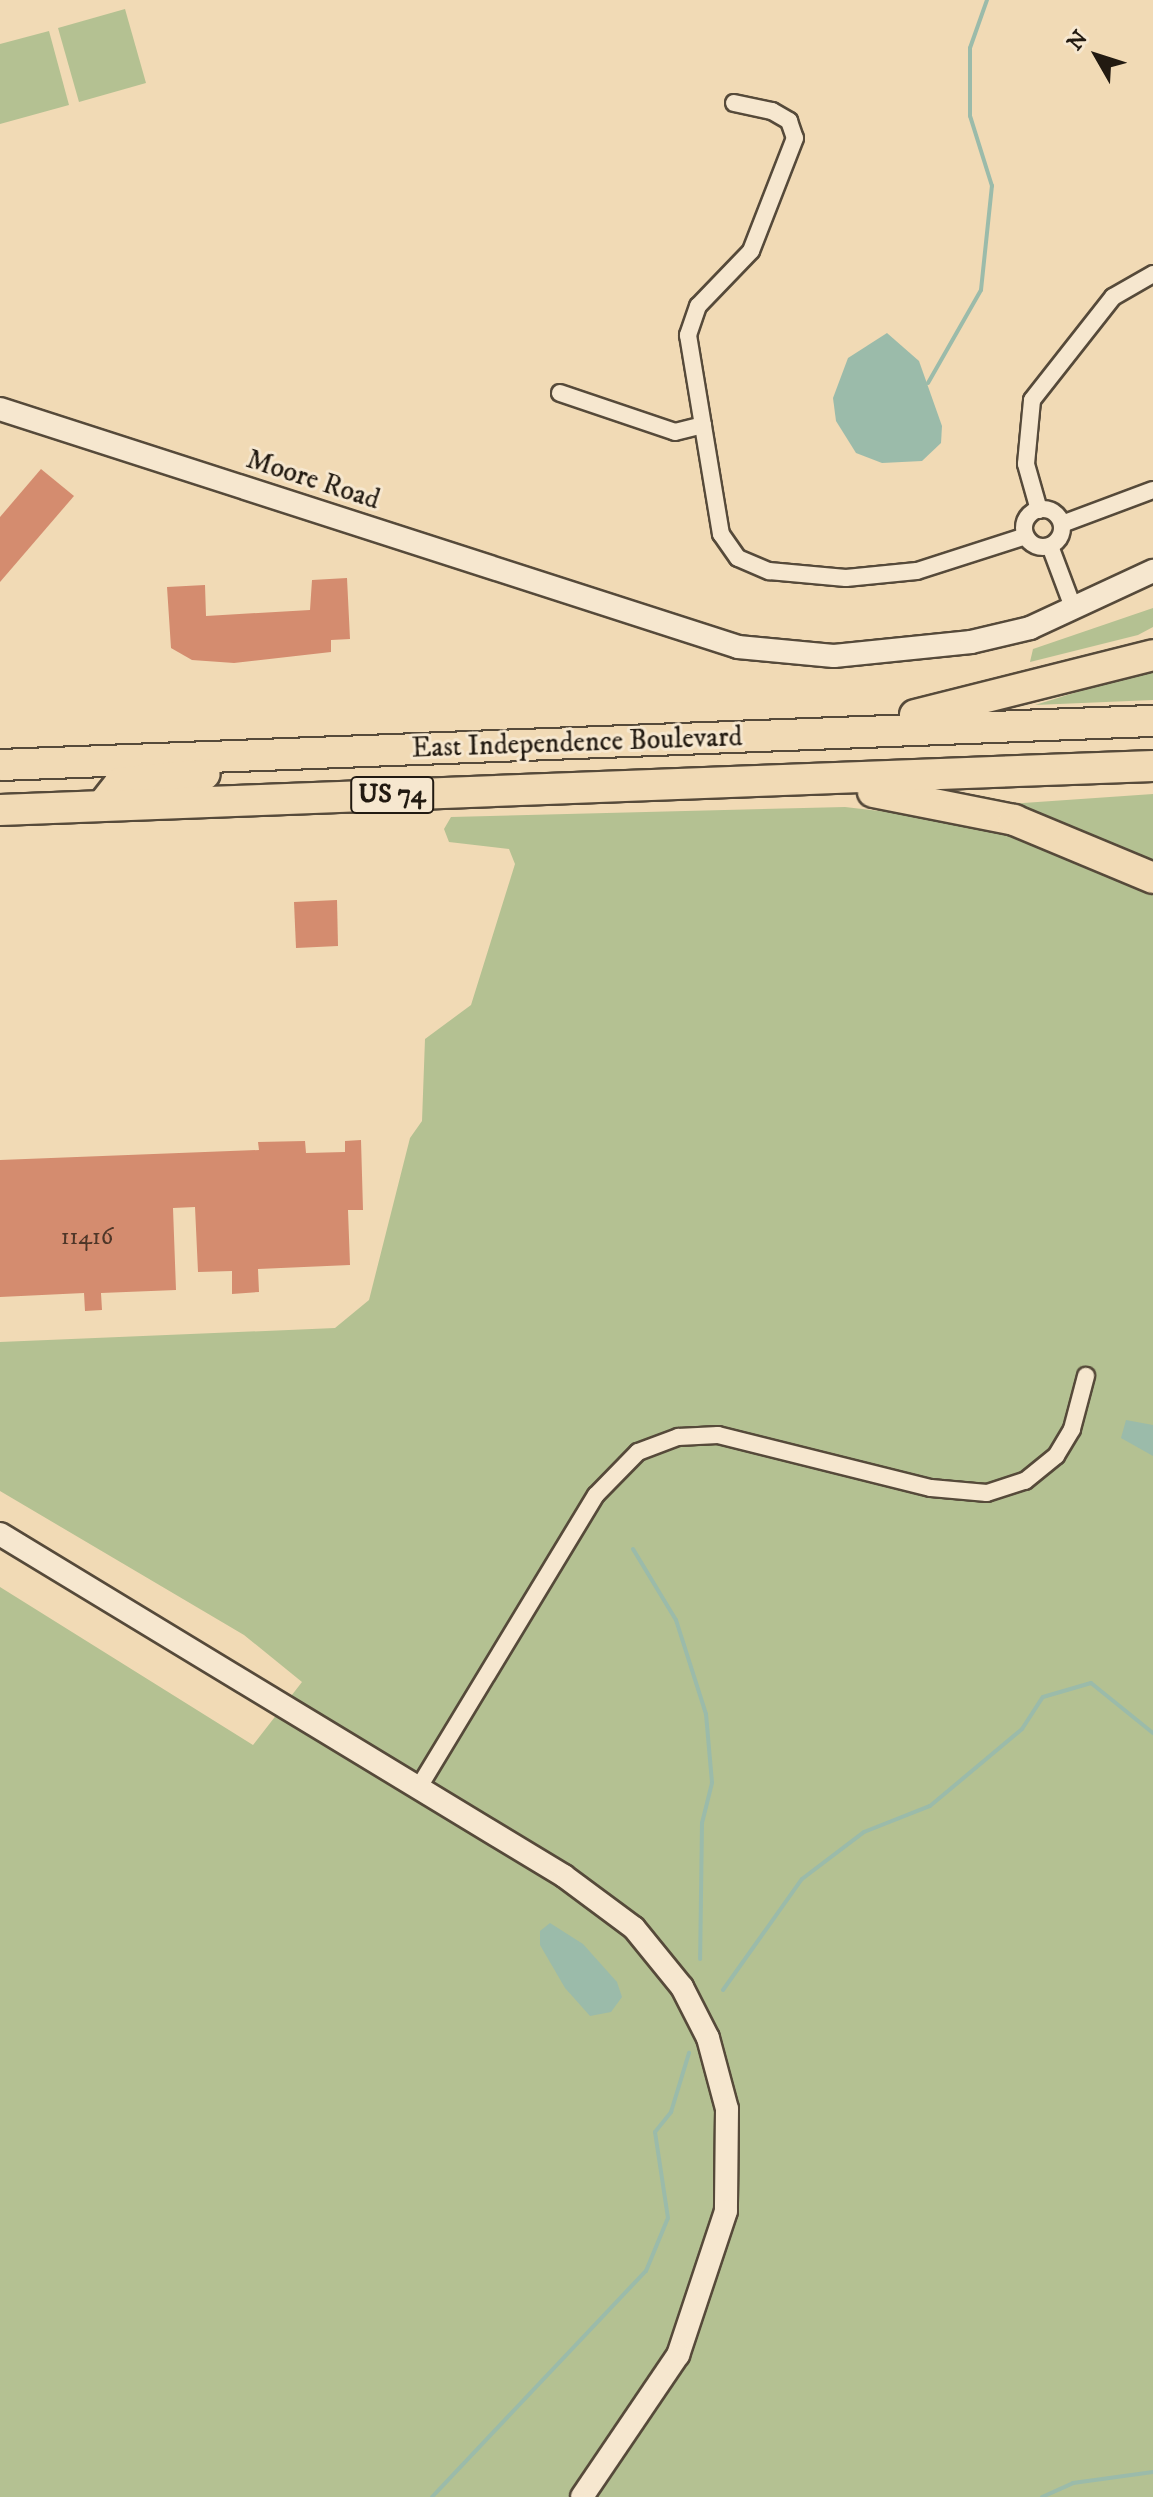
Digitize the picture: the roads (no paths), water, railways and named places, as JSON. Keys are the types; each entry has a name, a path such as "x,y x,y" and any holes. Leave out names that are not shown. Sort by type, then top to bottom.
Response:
{"highway":[{"path":"827,733 1041,689 1153,655"},
{"name":"East Independence Boulevard","path":"0,765 1153,721"},
{"path":"102,806 114,787 129,781 309,753"},
{"name":"East Independence Boulevard","path":"0,810 1153,766"},
{"path":"783,780 966,807 1058,835 1153,878"}],"street":[{"path":"734,103 772,111 789,121 795,138 751,251 698,306 688,335 721,534 738,558 769,571 846,578 917,571 1026,536 1050,546 1074,610"},
{"path":"1039,510 1026,464 1032,400 1113,297 1153,274"},
{"path":"560,393 675,432 703,425"},
{"name":"Moore Road","path":"0,409 607,609 738,647 834,656 971,642 1074,610 1153,571"},
{"path":"1050,546 1062,524 1153,490"},
{"path":"1026,536 1026,520 1039,510 1053,512 1062,524"},
{"path":"419,1787 596,1495 638,1452 678,1437 718,1435 931,1488 987,1493 1025,1481 1056,1456 1072,1429 1086,1376"},
{"path":"0,1534 564,1876 634,1928 687,1995 722,2084 730,2175 707,2276 665,2379 582,2497"}],"waterway":[{"path":"928,383 981,290 992,186 970,116 970,48 987,0"},
{"path":"633,1549 676,1620 706,1714 712,1783 702,1823 700,1959"},
{"path":"723,1990 802,1879 864,1832 930,1806 1022,1729 1043,1697 1091,1683 1153,1733"},
{"path":"432,2497 646,2271 668,2218 655,2132 671,2112 689,2053"},
{"path":"1042,2497 1073,2483 1153,2472"}]}
